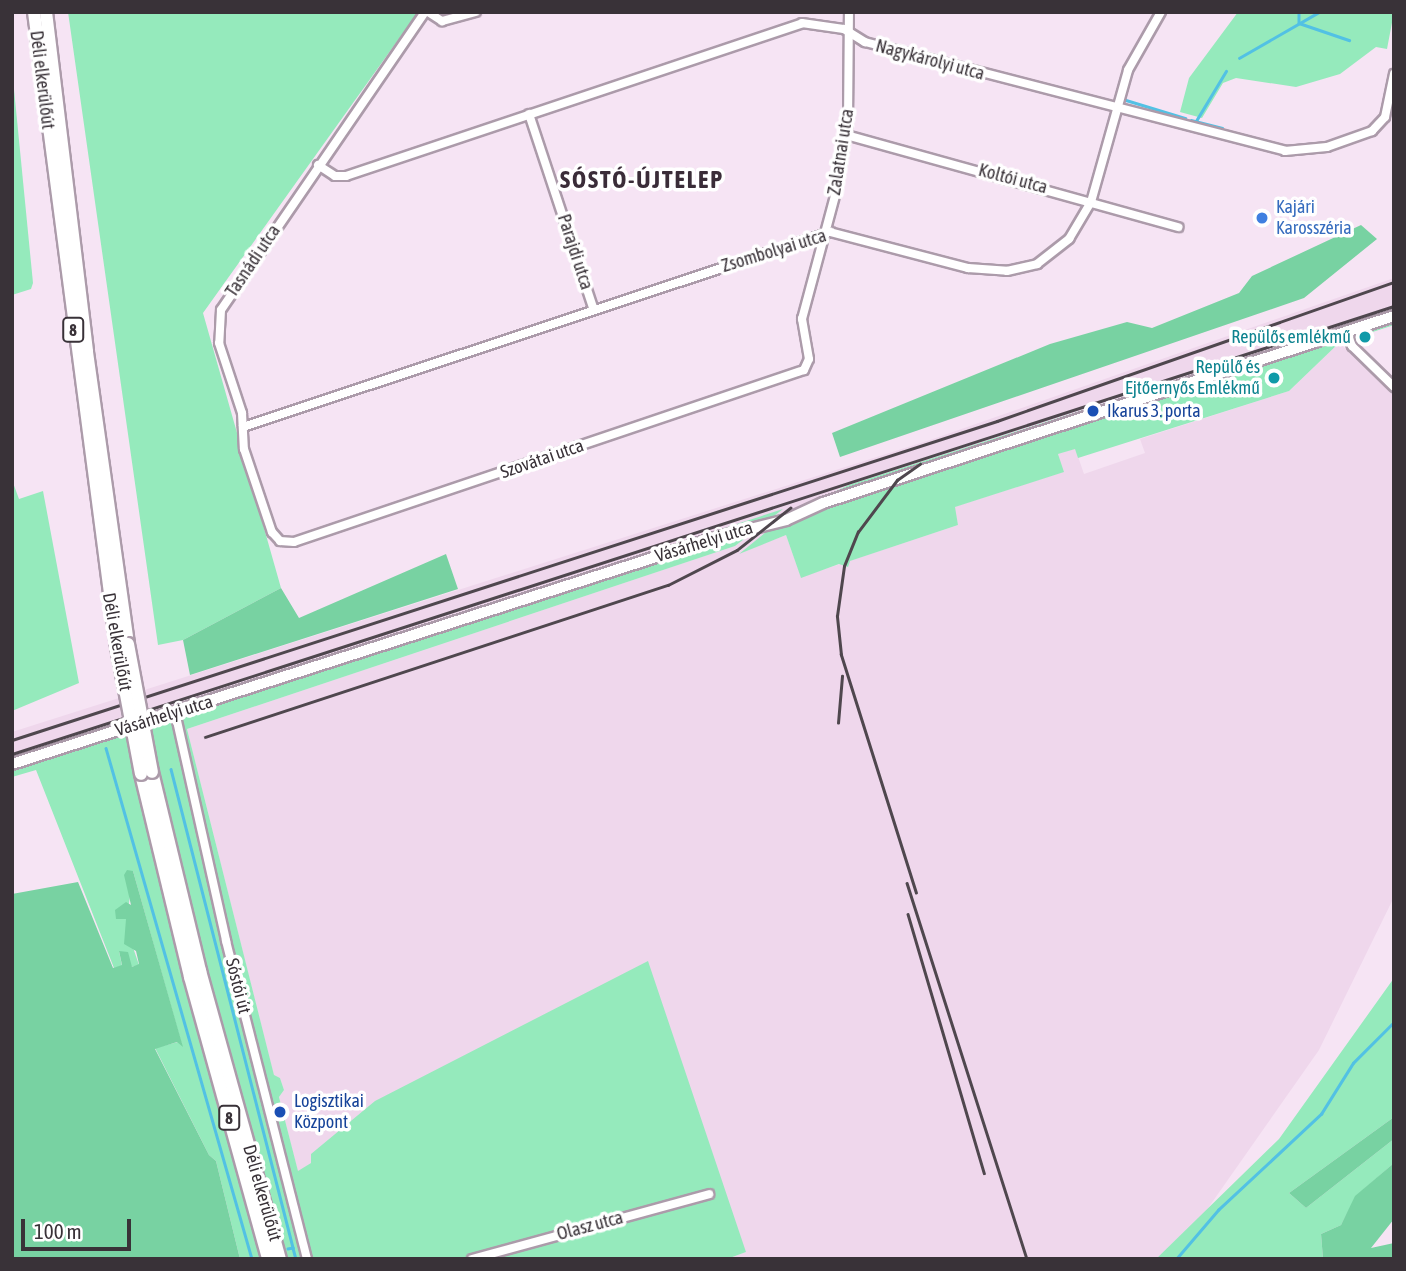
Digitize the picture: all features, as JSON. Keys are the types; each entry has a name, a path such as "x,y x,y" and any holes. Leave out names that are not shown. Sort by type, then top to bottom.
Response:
{"main road":[{"name":"Déli elkerülőút","path":"33,12 123,646 146,773 190,978 267,1259"},
{"name":"Déli elkerülőút","path":"46,12 123,646"},
{"name":"Déli elkerülőút","path":"146,773 280,1259"}],"street":[{"path":"426,12 442,21 475,12"},
{"name":"Tasnádi utca","path":"280,541 272,532 244,449 243,427 219,343 221,310 318,164 426,12"},
{"name":"Zalatnai utca","path":"804,370 809,359 802,319 821,234 834,202 846,135 849,12"},
{"name":"Zsombolyai utca","path":"243,427 821,234 837,233 968,268 1007,271 1037,264 1059,249 1091,202 1116,109 1135,52 1161,12"},
{"name":"Nagykárolyi utca","path":"318,164 335,176 346,176 802,23 850,33 865,42 1259,148 1313,150 1362,136 1380,125 1389,107 1394,74"},
{"name":"Parajdi utca","path":"529,114 594,310"},
{"name":"Koltói utca","path":"846,135 1178,227"},
{"name":"Vásárhelyi utca","path":"12,764 731,533 786,520 822,503 1394,316"},
{"path":"1347,332 1352,346 1394,387"},
{"name":"Szovátai utca","path":"280,541 294,542 804,370"},
{"name":"Sóstói út","path":"175,712 226,941 307,1259"},
{"name":"Olasz utca","path":"472,1259 709,1194"}],"shaded area":[{"path":"1394,278 1394,310 849,485 799,507 742,552 786,535 801,577 958,525 954,507 1063,472 1058,454 1075,448 1084,474 1145,453 1140,439 1289,391 1339,343 1394,393 1394,897 1319,1050 1206,1211 1156,1259 727,1259 746,1252 311,1163 298,1172 279,1097 284,1090 280,1078 274,1076 187,729 735,546 781,510 12,758 12,732 930,440"}],"green space":[{"path":"68,12 418,12 203,313 281,588 183,640 158,645"},
{"path":"1238,12 1394,12 1387,49 1376,47 1340,74 1296,87 1236,78 1223,83 1202,118 1180,112 1189,78"},
{"path":"13,79 33,283 31,289 12,295"},
{"path":"1361,225 1377,239 1304,298 840,457 832,433 1050,344 1127,322 1152,328 1239,293 1252,276"},
{"path":"1394,310 1394,325 1339,343 1289,391 1078,458 1075,449 1058,454 1064,472 955,507 958,525 850,561 848,567 839,564 801,578 786,535 739,554 792,511 849,485"},
{"path":"12,480 19,499 43,491 79,683 12,711"},
{"path":"783,509 735,546 187,729 274,1075 280,1078 284,1090 279,1097 298,1171 311,1163 311,1154 375,1101 648,961 746,1252 727,1259 240,1259 216,1161 209,1155 155,1048 178,1042 182,1045 133,871 126,927 139,965 132,967 119,951 122,966 114,968 36,770 12,777 12,758"},
{"path":"446,554 458,589 190,675 183,640 281,588 299,618"},
{"path":"127,870 133,871 183,1047 177,1042 155,1049 209,1155 216,1161 240,1259 12,1259 12,894 78,882 113,968 122,965 119,951 128,952 132,967 139,964 136,951 124,944 126,919 116,919 115,910 126,902 131,905 124,875"},
{"path":"1394,978 1394,1117 1289,1193 1306,1208 1394,1139 1394,1163 1356,1196 1341,1225 1321,1234 1323,1259 1156,1259 1279,1139"},
{"path":"1394,1117 1394,1139 1306,1208 1289,1193"},
{"path":"1394,1163 1394,1219 1371,1248 1394,1243 1394,1259 1323,1259 1321,1234 1341,1225 1355,1196"}],"waterway":[{"path":"1299,12 1299,23"},
{"path":"1239,58 1319,12"},
{"path":"1299,23 1349,40"},
{"path":"1196,121 1226,71"},
{"path":"1126,100 1185,118"},
{"path":"1191,120 1222,128"},
{"path":"106,748 252,1259"},
{"path":"171,769 293,1248 288,1249"},
{"path":"1176,1259 1218,1210 1321,1114 1353,1063 1394,1022"},
{"path":"293,1248 296,1259"}],"railway":[{"path":"12,740 997,421 1394,282"},
{"path":"12,754 1394,306"},
{"path":"916,893 841,655 837,616 844,566 858,532 897,480 920,464"},
{"path":"205,737 668,585 737,550 790,508"},
{"path":"838,723 842,676"},
{"path":"907,883 1027,1259"},
{"path":"908,914 984,1173"}],"place":[{"name":"Kajári Karosszéria","path":"1262,218"},
{"name":"Repülős emlékmű","path":"1365,337"},
{"name":"Repülő és Ejtőernyős Emlékmű","path":"1274,378"},
{"name":"Ikarus 3. porta","path":"1093,411"},
{"name":"Logisztikai Központ","path":"280,1112"}],"district":[{"name":"SÓSTÓ-ÚJTELEP","path":"642,180"}]}
